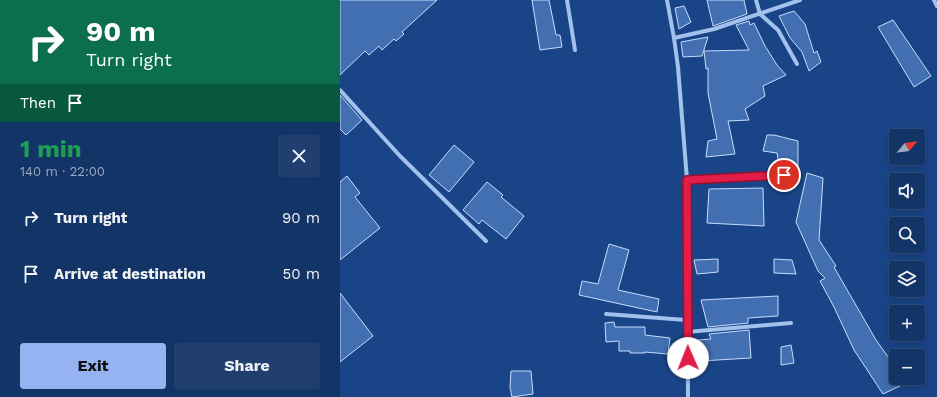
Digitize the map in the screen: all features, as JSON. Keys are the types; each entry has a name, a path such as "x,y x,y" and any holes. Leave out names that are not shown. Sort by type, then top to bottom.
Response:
{"street":[{"path":"567,0 575,50"},
{"path":"666,0 674,38 687,180 686,320 688,397"},
{"path":"756,0 760,14 778,30 798,64"},
{"path":"674,38 714,29 800,0"},
{"path":"934,0 937,6"},
{"path":"340,90 400,156 486,241"},
{"path":"687,180 784,175"},
{"path":"606,314 686,320"},
{"path":"687,332 790,323"}],"building":[{"path":"340,0 437,0 402,32 404,34 396,41 394,39 382,50 379,46 369,55 365,51 340,75"},
{"path":"532,0 549,0 556,35 560,35 562,47 540,50"},
{"path":"707,0 744,0 747,14 713,26"},
{"path":"684,6 691,22 679,29 675,8"},
{"path":"794,11 805,24 814,53 817,51 821,62 809,71 802,52 790,38 779,16"},
{"path":"893,20 931,76 914,87 878,27"},
{"path":"749,21 750,25 754,23 765,46 777,65 786,75 763,86 765,96 745,109 749,120 728,121 735,154 706,157 708,141 717,139 708,93 708,68 706,69 704,51 749,50 736,25"},
{"path":"708,37 702,56 683,57 681,42"},
{"path":"340,95 362,120 346,135 340,129"},
{"path":"767,135 774,135 798,141 798,166 779,166 777,153 763,151"},
{"path":"454,145 474,162 449,192 429,175"},
{"path":"807,173 823,178 819,240 836,266 834,267 876,340 889,358 889,385 902,385 883,394 854,350 820,281 825,278 818,271 796,222"},
{"path":"347,176 360,193 355,197 380,228 340,260 340,182"},
{"path":"487,182 503,195 501,197 524,216 506,239 482,220 479,224 463,210"},
{"path":"763,188 764,226 707,223 709,189"},
{"path":"609,244 629,250 618,290 659,299 657,312 579,295 582,281 598,284"},
{"path":"718,259 718,272 697,274 694,260"},
{"path":"774,259 792,260 796,274 774,273"},
{"path":"340,293 373,336 340,362"},
{"path":"778,296 778,316 748,318 748,323 708,327 701,300"},
{"path":"614,322 615,327 645,327 645,335 670,338 668,354 645,352 630,353 630,351 619,351 619,341 606,342 605,323"},
{"path":"749,330 751,358 700,361 698,340 711,339 709,334"},
{"path":"791,345 794,363 781,365 781,347"},
{"path":"511,371 531,371 533,394 512,397 510,387"}],"route":[{"path":"688,358 686,320 687,180 784,175"}]}
